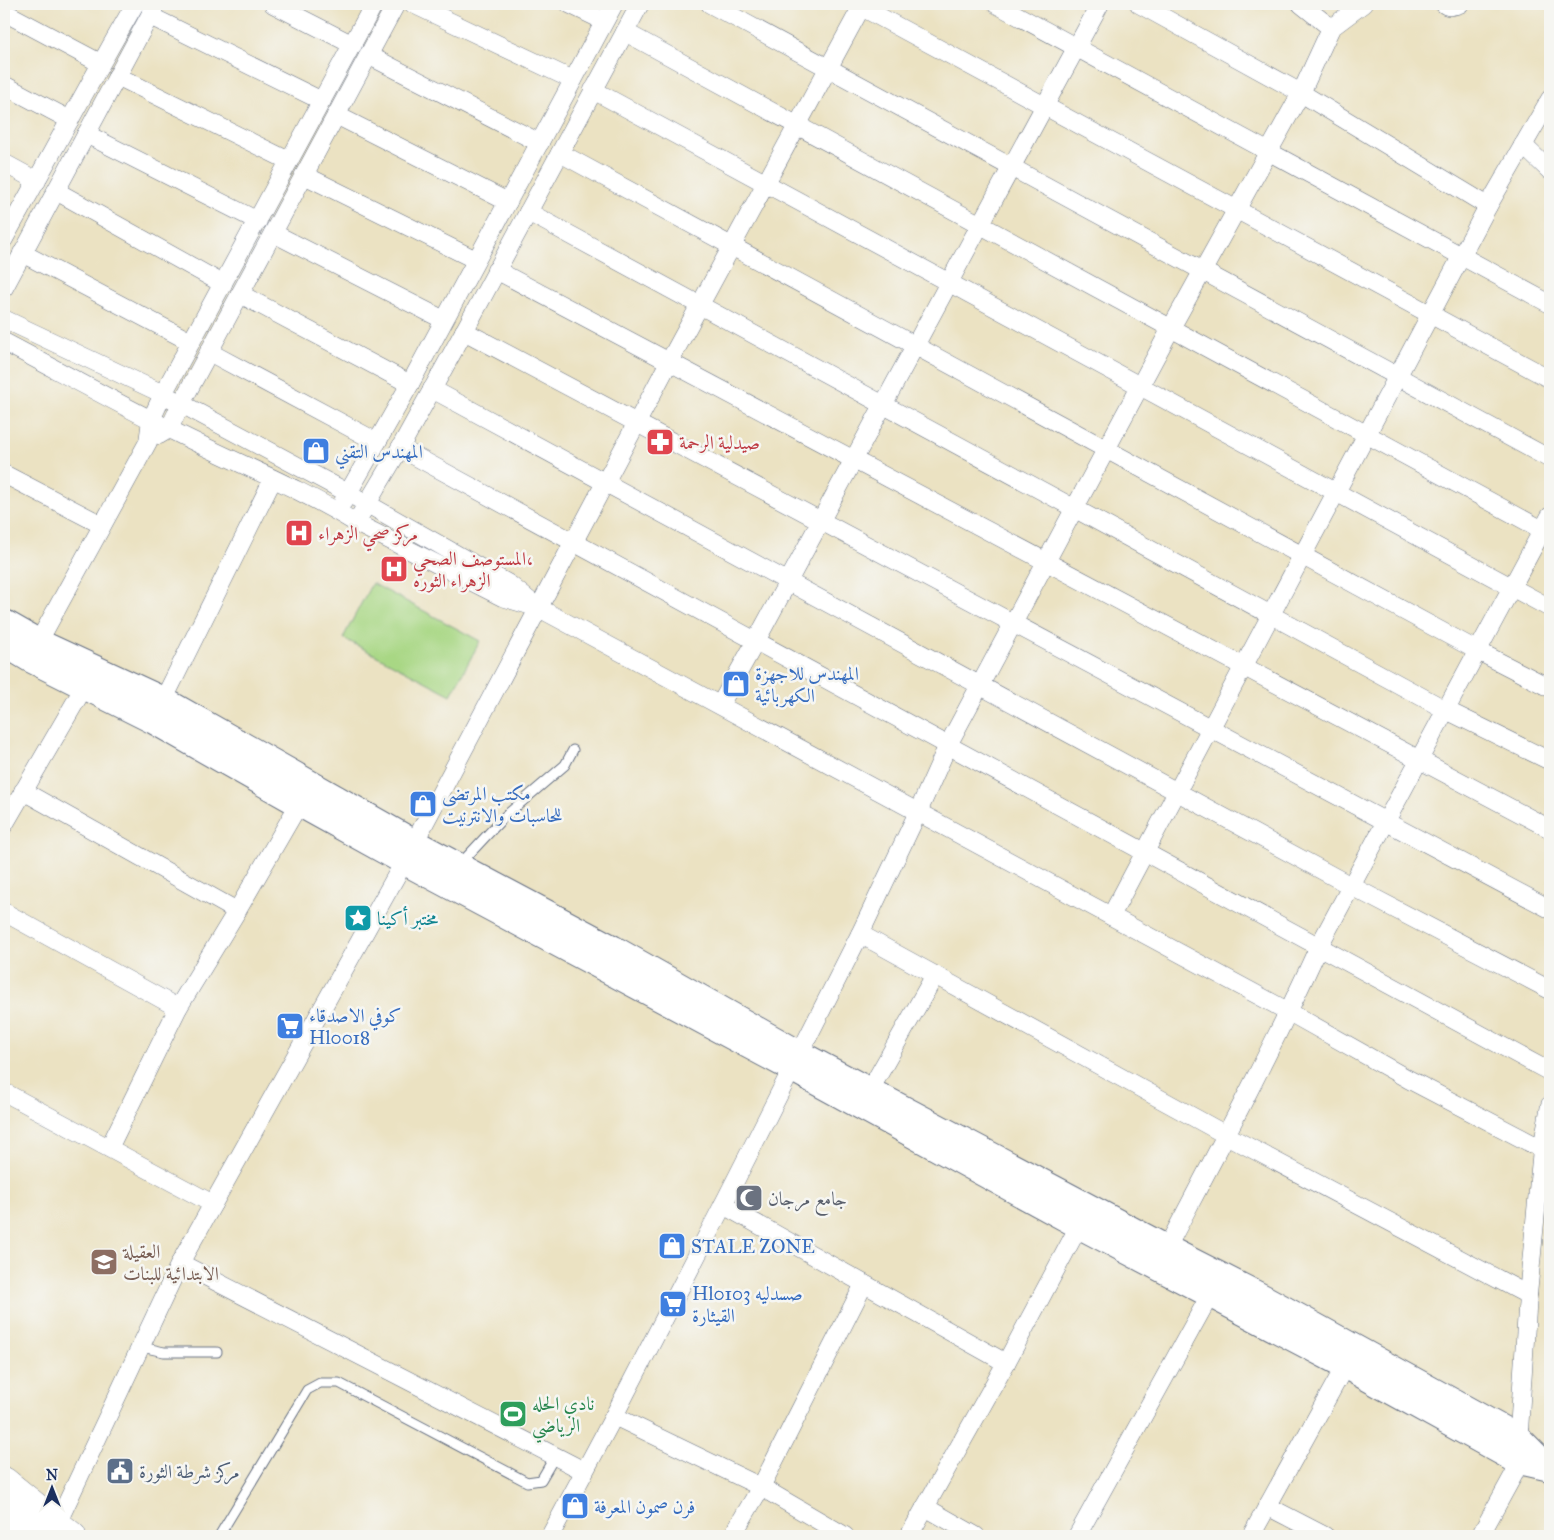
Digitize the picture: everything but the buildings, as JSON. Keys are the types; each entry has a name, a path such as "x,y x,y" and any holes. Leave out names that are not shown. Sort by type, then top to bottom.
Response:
{"highway":[{"path":"4,1481 65,1530"},
{"path":"4,1514 32,1536"}],"street":[{"path":"4,239 100,63 135,4"},
{"path":"273,4 353,45"},
{"path":"34,651 148,442 151,420 163,394 374,4"},
{"path":"148,442 169,429 396,4"},
{"path":"413,4 573,80"},
{"path":"569,4 604,21"},
{"path":"338,512 410,384 614,4"},
{"path":"356,524 464,331 640,4"},
{"path":"710,4 1550,458"},
{"path":"996,4 1550,304"},
{"path":"720,705 1100,4"},
{"path":"1139,4 1301,93 1488,206"},
{"path":"1300,4 1331,28"},
{"path":"550,1536 614,1416 860,934 948,745 1172,328 1301,93 1331,28 1362,4"},
{"path":"1444,4 1454,7 1460,4"},
{"path":"65,1530 142,1347 180,1263 409,852 669,362 829,68 860,5 1550,379"},
{"path":"4,288 153,10 322,101"},
{"path":"4,12 100,63"},
{"path":"625,32 1367,434 1548,526 1512,588 1319,946 1289,1012 1162,1257"},
{"path":"368,55 540,142"},
{"path":"117,76 289,161"},
{"path":"4,85 70,120"},
{"path":"593,90 1550,608"},
{"path":"1111,916 1488,206 1550,99"},
{"path":"336,115 508,202"},
{"path":"86,134 258,221"},
{"path":"1523,146 1550,171"},
{"path":"560,153 1478,651 1550,688"},
{"path":"4,163 37,180"},
{"path":"304,175 476,260"},
{"path":"56,191 223,284"},
{"path":"528,212 1446,710 1550,761"},
{"path":"273,233 444,320"},
{"path":"22,253 191,342"},
{"path":"496,270 1550,829"},
{"path":"240,294 410,384"},
{"path":"4,319 163,394 348,493 509,584 539,608 1289,1012 1408,1079 1542,1149"},
{"path":"464,331 1550,909"},
{"path":"4,342 151,420 274,479 338,512 356,524 502,597 539,608"},
{"path":"209,352 377,442"},
{"path":"432,389 1351,886 1550,990"},
{"path":"400,448 1550,1072"},
{"path":"4,474 102,525"},
{"path":"158,711 274,479"},
{"path":"4,622 34,651 84,688 158,711 299,804 409,852 458,866 613,948 796,1061 1079,1226 1265,1298 1549,1468"},
{"path":"4,644 34,651 158,711 409,852 796,1061 870,1090 1162,1257 1210,1295 1345,1366 1518,1449"},
{"path":"4,825 84,688"},
{"path":"23,791 237,911"},
{"path":"109,1148 178,1008 299,804"},
{"path":"4,912 178,1008"},
{"path":"860,934 1226,1135 1528,1296"},
{"path":"870,1090 935,975"},
{"path":"4,1092 213,1204"},
{"path":"1480,1536 1514,1474 1518,1449 1528,1296 1542,1149 1550,1105"},
{"path":"723,1204 1006,1363"},
{"path":"908,1536 1006,1363 1079,1226"},
{"path":"180,1263 584,1471"},
{"path":"732,1536 761,1487 864,1284"},
{"path":"1077,1536 1210,1295"},
{"path":"1250,1536 1345,1366"},
{"path":"614,1416 761,1487 845,1536"},
{"path":"1267,1506 1326,1536"},
{"path":"925,1507 976,1536"}],"lane":[{"path":"458,866 504,817 565,765 573,750"},
{"path":"142,1347 164,1352 217,1352"},
{"path":"219,1536 307,1390 320,1383 339,1383 527,1482 541,1480 555,1456"}],"green space":[{"path":"372,583 480,641 451,695 343,638"}],"place":[{"name":"صيدلية الرحمة","path":"660,442"},
{"name":"المهندس التقني","path":"316,451"},
{"name":"مركز صحي الزهراء","path":"299,533"},
{"name":"المستوصف الصحي، الزهراء الثوره","path":"394,569"},
{"name":"المهندس للاجهزة الكهربائية","path":"736,684"},
{"name":"مكتب المرتضى للحاسبات والانترنيت","path":"423,804"},
{"name":"مختبر أكينا","path":"358,918"},
{"name":"كوفي الاصدقاء Hl0018","path":"290,1026"},
{"name":"جامع مرجان","path":"749,1198"},
{"name":"STALE ZONE","path":"672,1246"},
{"name":"العقيلة الابتدائية للبنات","path":"104,1262"},
{"name":"Hl0103 صسدليه القيثارة","path":"673,1304"},
{"name":"نادي الحله الرياضي","path":"513,1414"},
{"name":"مركز شرطة الثورة","path":"120,1471"},
{"name":"فرن صمون المعرفة","path":"575,1506"}]}
